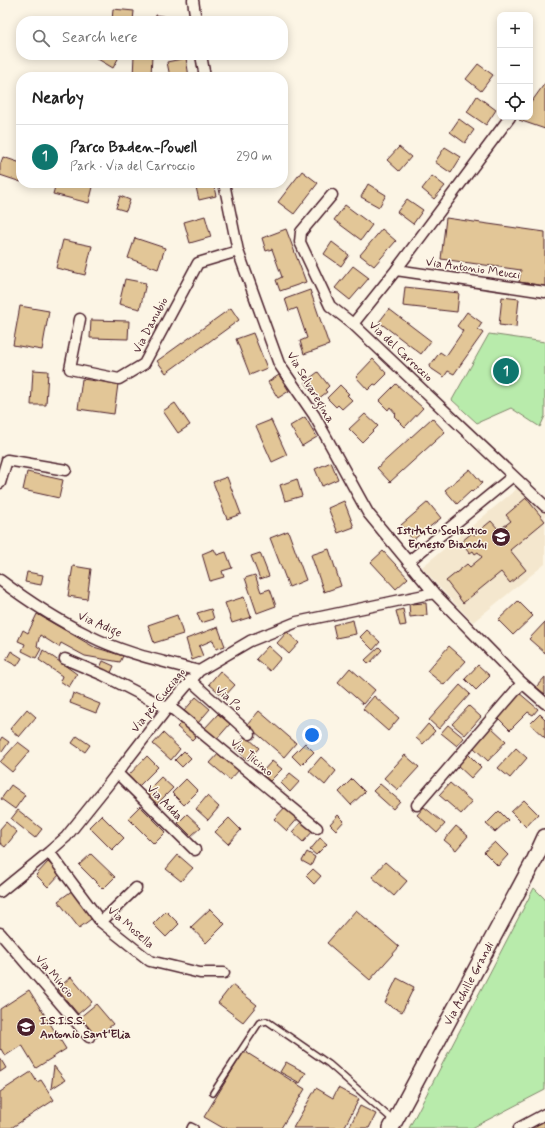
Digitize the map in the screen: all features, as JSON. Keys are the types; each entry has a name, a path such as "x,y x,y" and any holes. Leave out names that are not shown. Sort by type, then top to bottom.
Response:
{"main road":[{"name":"Via Achille Grandi","path":"392,1125 534,861 545,837"}],"street":[{"path":"193,0 195,16"},
{"path":"202,60 204,72"},
{"path":"353,324 396,270 508,120"},
{"name":"Via Selvaregina","path":"225,188 238,251 279,364 314,415 368,513 434,593 522,683 545,703"},
{"name":"Via del Carroccio","path":"332,195 301,232 300,242 330,306 353,324 545,506"},
{"name":"Via Danubio","path":"80,319 70,369 119,379 144,364 198,263 238,251"},
{"name":"Via Antonio Meucci","path":"396,270 545,292"},
{"path":"0,483 7,460 66,470"},
{"path":"408,562 513,476"},
{"name":"Via Adige","path":"0,580 39,608 89,636 139,656 199,671"},
{"name":"Via per Cucciago","path":"0,892 66,837 168,707 199,671 250,641 297,622 434,593"},
{"name":"Via Ticino","path":"65,658 168,707 318,828"},
{"name":"Via Po","path":"190,680 250,734"},
{"path":"416,805 522,683"},
{"name":"Via Adda","path":"117,773 195,850"},
{"name":"Via Mosella","path":"49,852 101,922 150,961 200,973 224,973"},
{"path":"101,922 136,888"},
{"name":"Via Mincio","path":"0,933 90,1037"},
{"path":"519,1128 545,1114"}],"lane":[{"path":"213,1093 259,1023 267,1021 329,1064 392,1125"},
{"path":"190,1128 191,1126 195,1128"}],"shaded area":[{"name":"Istituto Scolastico Ernesto Bianchi","path":"519,487 545,511 545,564 473,622 422,567"}],"green space":[{"path":"489,334 545,342 545,416 540,427 511,408 477,423 452,400"},
{"path":"534,888 545,899 545,1090 472,1128 409,1128"}],"building":[{"path":"113,9 134,11 134,16 112,16"},
{"path":"99,60 117,60 113,68"},
{"path":"134,60 152,60 151,72 133,72"},
{"path":"186,60 188,72 169,72 167,62"},
{"path":"478,64 493,75 481,91 466,79"},
{"path":"545,83 545,129 519,120 533,120 533,100"},
{"path":"477,96 496,110 486,125 467,112"},
{"path":"459,119 474,130 465,143 450,132"},
{"path":"399,147 411,157 399,171 387,160"},
{"path":"445,147 461,157 451,173 435,162"},
{"path":"3,157 16,161 16,180 0,175 0,165"},
{"path":"302,171 318,183 294,214 278,202"},
{"path":"432,176 445,186 434,199 422,189"},
{"path":"368,184 386,195 379,207 361,197"},
{"path":"55,188 93,188 89,203 53,194"},
{"path":"196,188 214,188 216,196 199,200"},
{"path":"120,196 130,200 126,211 116,208"},
{"path":"407,199 423,210 413,224 397,212"},
{"path":"345,205 372,225 361,240 334,220"},
{"path":"205,216 211,237 190,243 184,222"},
{"path":"446,218 545,232 545,286 519,282 521,270 441,259"},
{"path":"286,229 306,282 280,291 276,280 282,277 272,249 266,251 262,238"},
{"path":"382,229 396,241 374,266 360,255"},
{"path":"135,238 165,248 158,269 128,258"},
{"path":"63,240 92,246 85,275 56,268"},
{"path":"332,242 349,255 341,266 324,254"},
{"path":"353,266 369,278 350,300 335,288"},
{"path":"125,279 146,283 140,309 119,304"},
{"path":"405,287 459,293 457,312 403,306"},
{"path":"310,290 329,345 304,354 300,341 307,338 297,308 289,311 285,299"},
{"path":"502,297 519,299 516,327 499,325"},
{"path":"20,306 49,311 42,350 13,345"},
{"path":"231,308 239,320 166,373 157,361"},
{"path":"389,309 431,341 421,354 379,322"},
{"path":"467,312 482,323 478,329 483,333 454,374 448,371 444,377 429,367 440,352 446,356 463,331 457,326"},
{"path":"91,320 129,321 128,339 90,338"},
{"path":"253,333 267,368 250,375 236,339"},
{"path":"373,359 387,374 376,385 374,384 368,390 356,377"},
{"path":"33,370 48,371 46,405 31,405"},
{"path":"318,372 329,386 325,390 327,392 318,399 305,382"},
{"path":"279,375 289,391 278,398 268,382"},
{"path":"82,379 118,384 114,414 78,409"},
{"path":"396,384 423,408 405,427 394,416 396,414 390,407 388,410 379,401"},
{"path":"340,385 349,394 347,395 352,400 342,409 338,405 336,407 327,398"},
{"path":"175,403 190,425 178,433 163,411"},
{"path":"365,414 378,426 362,442 349,429"},
{"path":"305,417 317,437 302,446 290,426"},
{"path":"432,418 445,432 390,482 377,468"},
{"path":"271,420 287,455 272,462 256,426"},
{"path":"331,462 338,479 322,486 315,469"},
{"path":"470,469 482,483 457,504 445,490"},
{"path":"27,472 63,480 59,498 23,490"},
{"path":"227,477 241,514 227,519 213,482"},
{"path":"297,479 302,496 285,501 280,485"},
{"path":"526,498 545,521 510,550 526,570 510,583 501,572 463,603 446,581 467,564 470,567 482,557 478,552 475,554 473,551 470,553 461,542 473,532 474,535 491,521 499,530 511,521 506,515"},
{"path":"344,501 354,527 338,533 328,508"},
{"path":"428,502 441,518 413,540 401,525"},
{"path":"288,531 306,580 289,587 270,538"},
{"path":"214,549 217,555 226,552 232,568 222,571 224,577 210,581 202,554"},
{"path":"329,549 341,586 324,592 311,555"},
{"path":"383,551 408,578 396,589 371,562"},
{"path":"260,553 269,576 260,579 251,556"},
{"path":"73,566 91,569 87,599 68,596"},
{"path":"27,572 43,575 41,585 25,582"},
{"path":"255,575 261,592 270,589 276,606 257,613 245,578"},
{"path":"244,597 251,617 232,623 225,603"},
{"path":"518,601 533,616 513,635 498,620"},
{"path":"426,603 427,615 410,617 409,604"},
{"path":"211,609 214,619 201,623 197,613"},
{"path":"403,609 406,625 400,626 396,611"},
{"path":"37,614 94,647 123,656 120,662 85,656 61,643 59,647 40,635 37,646 41,649 36,658 22,651 25,644 18,641 23,630 28,633"},
{"path":"177,615 183,634 154,643 148,625"},
{"path":"353,620 356,634 336,638 333,625"},
{"path":"545,622 545,653 529,639"},
{"path":"218,627 225,646 216,649 213,640 199,646 203,656 192,660 186,639"},
{"path":"367,630 380,642 373,650 360,637"},
{"path":"287,632 299,643 289,654 277,643"},
{"path":"268,646 281,658 270,671 256,659"},
{"path":"449,646 466,661 444,685 427,671"},
{"path":"379,647 382,650 369,664 365,660"},
{"path":"43,650 77,674 69,687 60,681 62,676 39,660"},
{"path":"11,651 22,658 17,666 6,660"},
{"path":"103,661 114,666 109,677 98,672"},
{"path":"478,665 490,676 476,690 465,679"},
{"path":"350,668 375,690 363,704 338,682"},
{"path":"220,671 235,685 224,697 209,684"},
{"path":"545,677 545,694 536,687"},
{"path":"460,685 470,694 439,729 429,720"},
{"path":"518,692 538,709 533,715 528,712 510,730 496,716"},
{"path":"73,693 100,704 96,713 70,703"},
{"path":"374,696 399,718 388,731 363,709"},
{"path":"196,697 210,709 198,723 184,711"},
{"path":"469,706 481,717 465,735 452,724"},
{"path":"27,709 36,717 19,737 10,729"},
{"path":"259,711 296,743 284,757 247,725"},
{"path":"218,714 230,724 216,740 204,729"},
{"path":"540,714 545,719 545,738 530,724"},
{"path":"184,720 199,733 192,740 177,727"},
{"path":"428,724 435,731 423,744 416,738"},
{"path":"448,725 464,738 457,746 441,733"},
{"path":"491,727 506,741 488,761 473,747"},
{"path":"163,733 180,749 171,760 153,744"},
{"path":"77,736 90,745 85,752 72,743"},
{"path":"246,736 259,748 248,760 235,748"},
{"path":"2,737 9,742 2,752 0,750 0,740"},
{"path":"18,742 30,751 12,772 0,762"},
{"path":"305,743 314,752 301,765 292,756"},
{"path":"516,748 527,758 510,778 498,768"},
{"path":"184,751 191,758 182,767 175,760"},
{"path":"220,752 240,769 230,780 210,763"},
{"path":"468,754 481,767 471,778 457,765"},
{"path":"405,755 419,767 398,790 384,778"},
{"path":"147,756 158,767 138,787 127,777"},
{"path":"321,757 336,771 325,785 309,771"},
{"path":"272,761 282,769 270,781 261,773"},
{"path":"290,773 300,781 290,792 281,783"},
{"path":"161,777 173,788 155,806 144,794"},
{"path":"186,779 198,791 184,805 172,793"},
{"path":"352,779 365,792 351,805 339,792"},
{"path":"450,783 472,802 461,814 439,795"},
{"path":"380,784 400,801 393,809 373,791"},
{"path":"11,785 25,795 15,809 1,799"},
{"path":"207,796 219,807 208,820 196,809"},
{"path":"524,800 538,814 526,827 511,812"},
{"path":"287,805 300,816 287,831 274,819"},
{"path":"140,806 166,832 154,844 128,818"},
{"path":"424,807 445,824 437,833 417,815"},
{"path":"18,810 42,829 35,838 11,819"},
{"path":"499,811 508,820 495,832 486,824"},
{"path":"187,814 201,827 191,836 178,823"},
{"path":"101,815 124,838 112,850 89,827"},
{"path":"338,815 344,821 336,830 330,824"},
{"path":"229,818 241,830 228,844 215,832"},
{"path":"303,820 314,830 303,842 292,832"},
{"path":"6,822 17,832 5,847 0,843 0,829"},
{"path":"456,826 468,836 456,850 444,840"},
{"path":"320,838 327,844 316,855 310,850"},
{"path":"495,842 508,855 498,866 484,852"},
{"path":"307,852 315,857 311,866 302,861"},
{"path":"91,854 115,877 103,889 79,865"},
{"path":"178,855 193,868 181,881 166,869"},
{"path":"48,862 60,874 48,887 36,875"},
{"path":"385,862 407,881 394,896 372,877"},
{"path":"313,869 321,876 314,884 306,876"},
{"path":"73,890 94,917 79,928 58,901"},
{"path":"210,909 225,924 206,943 191,927"},
{"path":"356,910 399,947 370,980 327,943"},
{"path":"166,911 179,924 166,937 153,924"},
{"path":"71,977 92,1002 78,1014 57,989"},
{"path":"397,978 414,987 402,1012 385,1003"},
{"path":"232,985 257,1005 243,1022 218,1003"},
{"name":"I.S.I.S.S. Antonio Sant'Elia","path":"29,990 66,1049 36,1068 22,1045 5,1056 1,1049 0,1050 0,1009"},
{"path":"96,1004 113,1024 96,1038 79,1018"},
{"path":"244,1051 305,1089 281,1128 223,1128 204,1117"},
{"path":"0,1058 6,1068 0,1072"},
{"path":"286,1062 306,1073 300,1083 280,1072"},
{"path":"54,1066 65,1080 51,1089"},
{"name":"I.S.I.S.S. Antonio Sant'Elia","path":"31,1072 37,1082 41,1080 54,1100 11,1128 0,1127 0,1092"},
{"path":"316,1088 333,1098 338,1088 359,1099 344,1128 293,1128"},
{"path":"360,1106 376,1114 369,1128 349,1128"},
{"path":"545,1121 545,1128 531,1128"}],"place":[{"name":"Parco Baden-Powell","path":"506,371"},
{"name":"Istituto Scolastico Ernesto Bianchi","path":"501,537"},
{"name":"I.S.I.S.S. Antonio Sant'Elia","path":"26,1027"}]}
